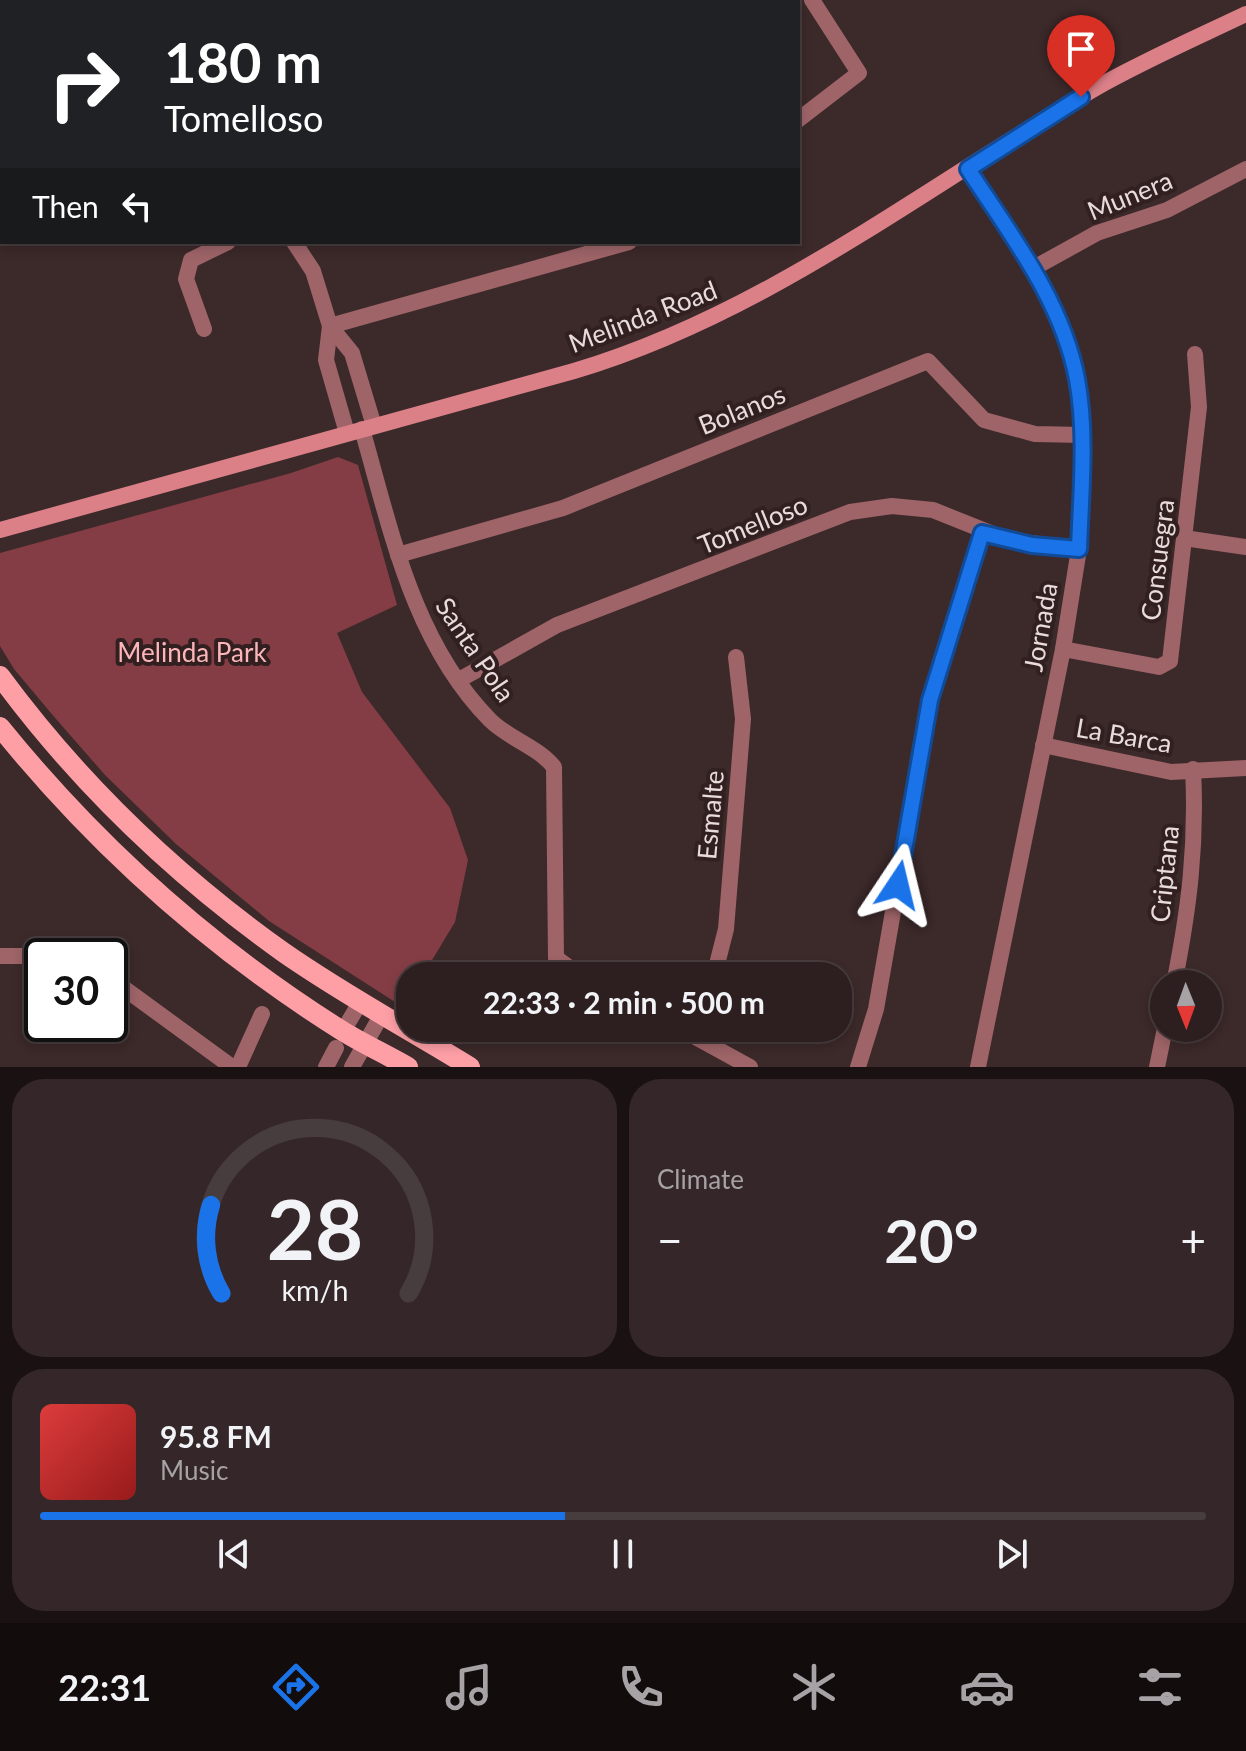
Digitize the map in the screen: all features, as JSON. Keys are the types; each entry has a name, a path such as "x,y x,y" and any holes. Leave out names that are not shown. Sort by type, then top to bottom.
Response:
{"main road":[{"name":"Melinda Road","path":"0,530 609,360 694,328 762,293 1096,88 1246,14"},
{"path":"0,676 83,776 165,858 282,951 470,1067"},
{"path":"0,727 59,796 142,880 339,1040 366,1043 408,1067"}],"street":[{"path":"800,118 859,73 812,0"},
{"name":"Jornada","path":"968,169 1032,269 1061,322 1077,378 1083,435 1079,549 1063,649 978,1067"},
{"name":"Munera","path":"1032,269 1097,233 1167,210 1246,169"},
{"path":"204,329 186,279 191,260 224,244"},
{"path":"295,244 313,271 330,326 352,353 361,429"},
{"path":"330,326 622,244"},
{"path":"330,326 326,360 329,371 361,429"},
{"name":"Consuegra","path":"1063,649 1159,667 1170,661 1199,407 1195,354"},
{"name":"Bolanos","path":"398,555 563,508 928,361 984,420 1035,434 1083,435"},
{"path":"329,371 355,364"},
{"name":"Santa Pola","path":"361,429 419,615 459,680 490,719 545,756 554,767 554,943 560,962"},
{"name":"Tomelloso","path":"459,680 557,625 850,512 892,506 933,510 982,533 1032,545 1079,549"},
{"path":"858,1067 876,1009 930,700 982,533"},
{"path":"1184,538 1246,547"},
{"name":"Esmalte","path":"718,962 726,929 743,719 736,657"},
{"name":"La Barca","path":"1043,745 1171,772 1246,768"},
{"name":"Criptana","path":"1177,970 1191,898 1196,830 1193,769"},
{"path":"0,956 24,956"},
{"path":"128,991 235,1067 262,1014"},
{"path":"326,1067 361,1001"},
{"path":"352,1067 382,1014"},
{"path":"708,1042 750,1067"},
{"path":"1157,1067 1162,1042"}],"green space":[{"name":"Melinda Park","path":"338,457 358,465 397,605 337,633 362,692 450,808 468,860 455,922 431,962 396,962 395,1002 269,921 176,844 105,775 14,669 0,646 0,553 291,473"}],"route":[{"path":"898,885 930,700 982,533 1032,545 1079,549 1083,435 1077,378 1061,322 1032,269 968,169 1081,97"}]}
